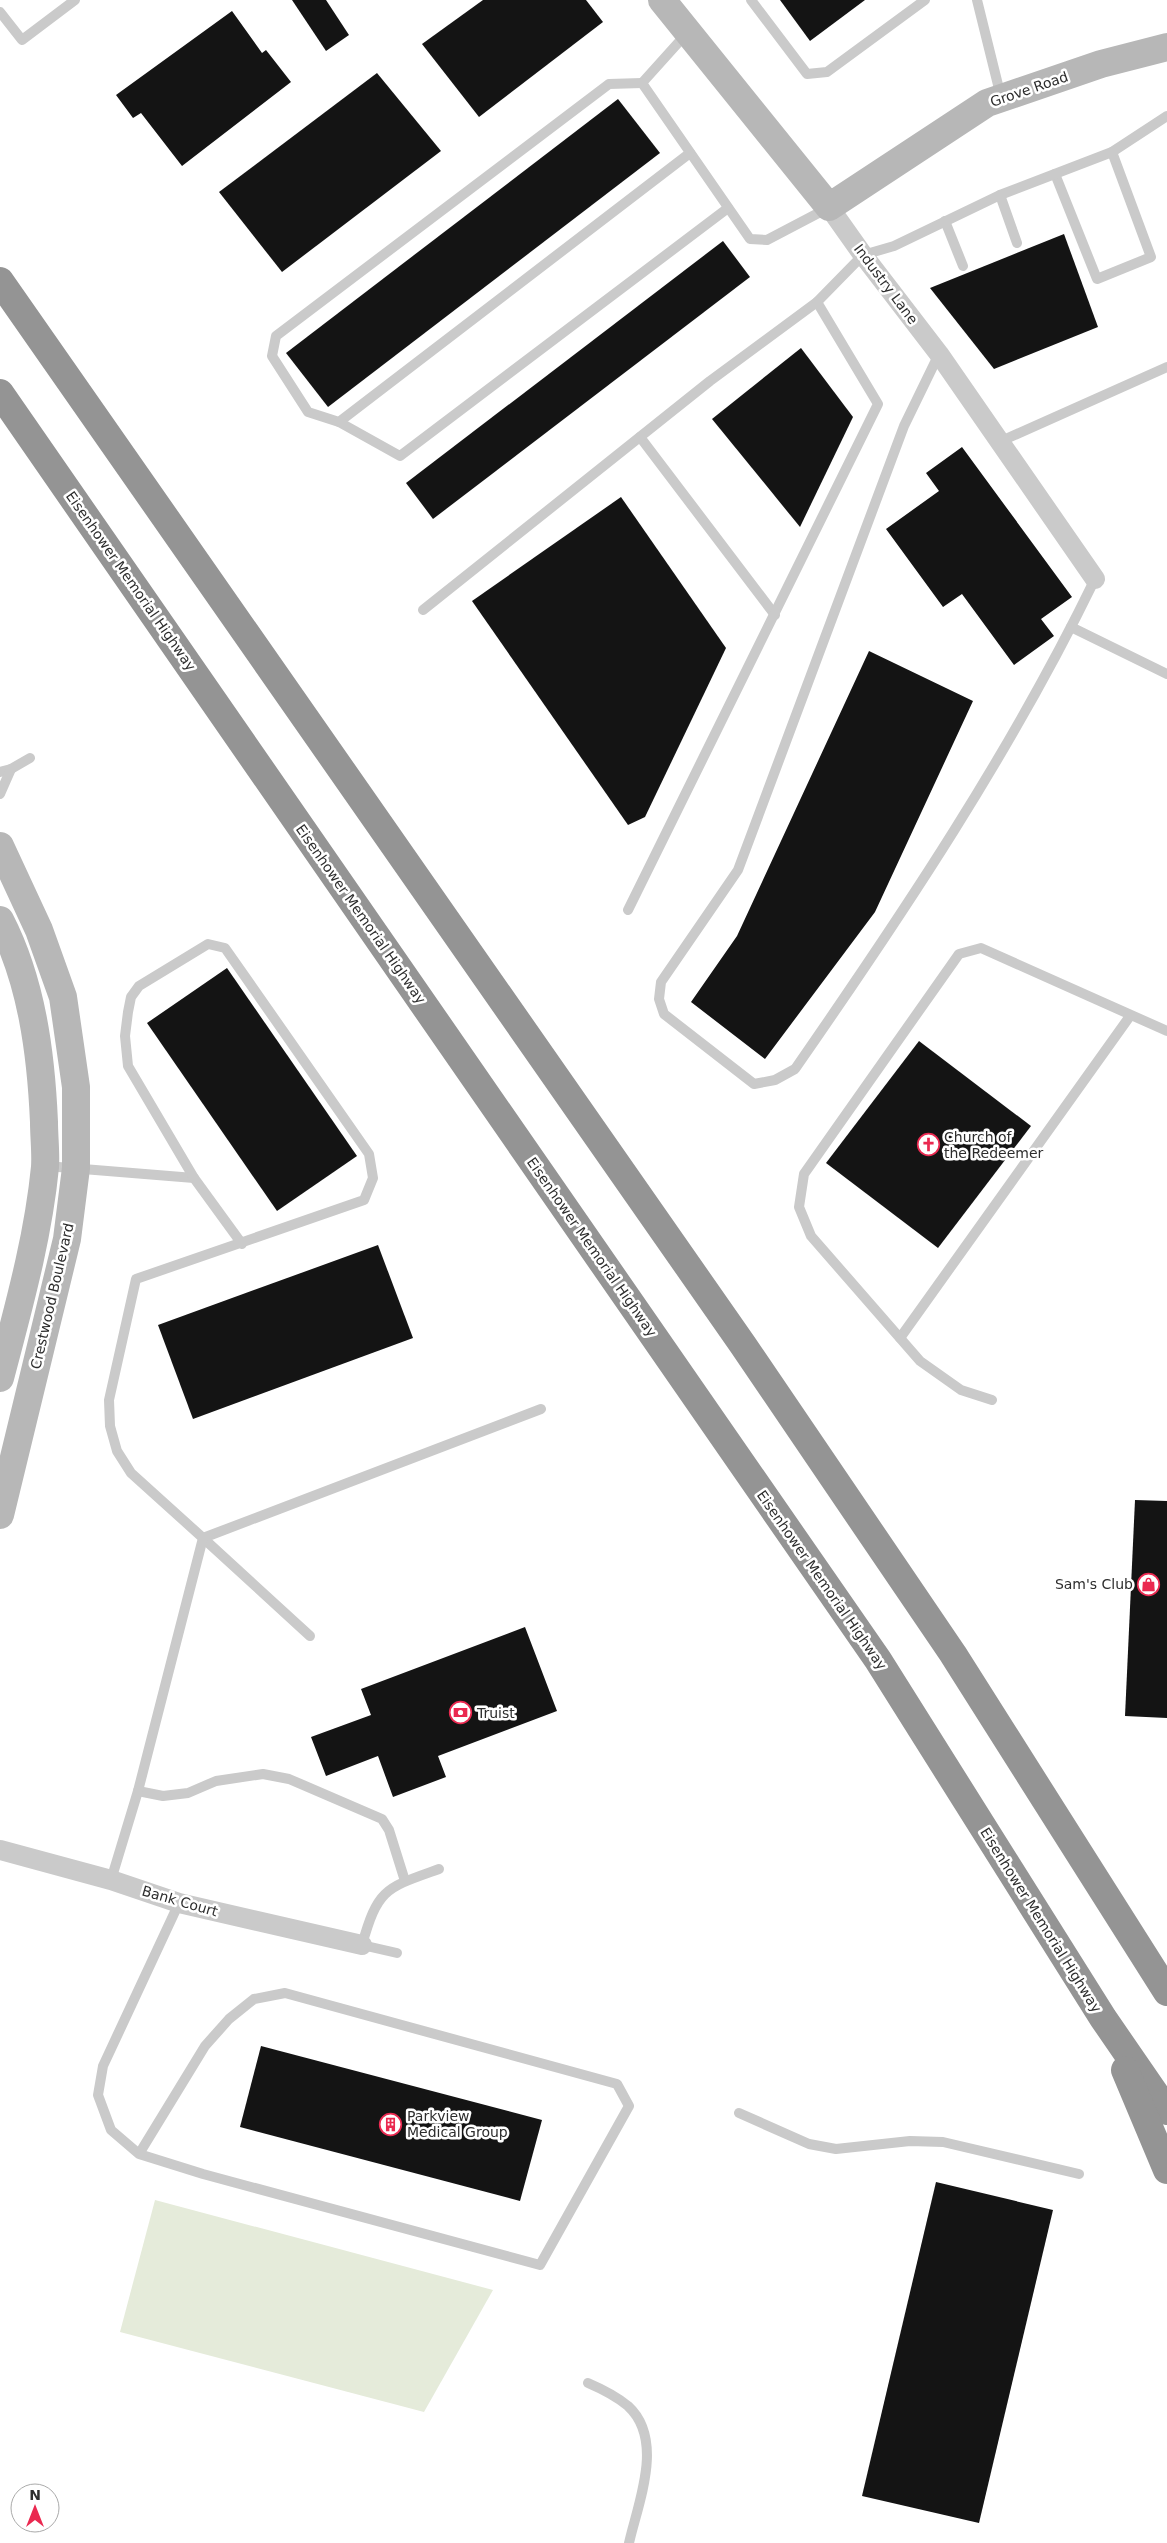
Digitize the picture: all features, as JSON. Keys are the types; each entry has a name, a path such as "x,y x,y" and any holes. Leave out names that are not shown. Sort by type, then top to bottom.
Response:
{"highway":[{"path":"0,281 754,1361 953,1654 1167,1992"},
{"name":"Eisenhower Memorial Highway","path":"0,393 878,1660 1103,2018 1167,2111"},
{"path":"1144,1958 1167,1974"},
{"path":"1103,2018 1167,2170"}],"main road":[{"name":"Industry Lane","path":"662,0 829,207"},
{"name":"Grove Road","path":"829,207 987,102 1100,64 1167,47"},
{"name":"Crestwood Boulevard","path":"0,846 39,930 62,997 76,1087 76,1168 67,1239 0,1516"},
{"path":"0,920 9,938 30,1006 42,1076 45,1166 29,1265 0,1378"}],"street":[{"name":"Industry Lane","path":"829,207 862,255 939,354 1095,579"},
{"name":"Bank Court","path":"0,1850 111,1880 180,1903 362,1945"}],"lane":[{"path":"0,12 22,40 75,0"},
{"path":"751,0 807,74 827,72 925,0"},
{"path":"977,0 1001,98"},
{"path":"688,32 642,83 610,84 276,336 272,356 308,412 339,422 400,456 728,208"},
{"path":"642,83 750,239 767,240 829,207"},
{"path":"423,610 710,380 817,302 862,255 894,246 1000,195 1112,152 1167,116"},
{"path":"1055,174 1098,279 1151,256 1112,152"},
{"path":"339,422 690,153"},
{"path":"1000,195 1017,243"},
{"path":"945,221 963,266"},
{"path":"628,910 878,404 817,302"},
{"path":"939,354 904,426 738,870 661,982 659,999 664,1014 754,1084 774,1080 795,1070 874,956 992,771 1071,627 1095,579"},
{"path":"999,442 1167,367"},
{"path":"640,437 775,615"},
{"path":"1071,627 1167,674"},
{"path":"0,772 11,769 30,758"},
{"path":"0,794 11,769"},
{"path":"242,1244 194,1178 128,1066 125,1036 131,997 138,986 208,944 225,948 231,956 369,1154 373,1178 364,1200 242,1244 136,1279 109,1400 110,1426 117,1451 131,1473 310,1636"},
{"path":"992,1400 961,1390 920,1361 811,1236 799,1207 804,1174 959,954 981,948 1167,1031"},
{"path":"900,1338 1130,1016"},
{"path":"45,1166 194,1178"},
{"path":"203,1538 541,1409"},
{"path":"111,1880 138,1791 203,1538"},
{"path":"138,1791 163,1796 188,1793 216,1781 263,1774 289,1779 382,1820 389,1830 405,1882"},
{"path":"397,1953 362,1945 377,1902 395,1885 439,1869"},
{"path":"138,2154 205,2046 229,2019 254,1999 285,1993 617,2084 629,2106 540,2265 203,2174 138,2154 111,2130 98,2096 104,2066 180,1903"},
{"path":"739,2113 809,2144 836,2149 910,2141 943,2142 1079,2174"},
{"path":"588,2383 607,2392 629,2407 646,2438 647,2466 629,2543"}],"green space":[{"path":"155,2200 493,2290 424,2412 120,2332"}],"building":[{"path":"292,0 326,0 349,35 326,51"},
{"path":"483,0 586,0 603,22 479,117 422,44"},
{"path":"780,0 865,0 810,41"},
{"path":"232,11 262,53 266,50 291,82 182,166 141,113 133,118 116,95"},
{"path":"377,73 441,151 282,272 219,192"},
{"path":"618,99 660,153 328,407 286,353"},
{"path":"1064,234 1098,327 994,369 930,288"},
{"path":"723,241 750,277 433,519 406,483"},
{"path":"801,348 853,417 800,527 712,419"},
{"path":"962,447 1072,597 1041,619 1054,636 1014,665 962,594 943,607 886,529 939,491 926,473"},
{"path":"621,497 726,648 645,817 628,825 472,601"},
{"path":"869,651 973,701 875,912 765,1059 691,1002 737,936"},
{"path":"227,968 357,1156 277,1211 147,1023"},
{"name":"Church of the Redeemer","path":"919,1041 1031,1126 938,1248 826,1163"},
{"path":"378,1245 413,1338 193,1419 158,1325"},
{"name":"Sam's Club","path":"1135,1500 1167,1501 1167,1718 1125,1716"},
{"name":"Truist","path":"525,1627 557,1711 438,1756 446,1777 393,1797 378,1756 326,1776 311,1737 371,1715 361,1689"},
{"name":"Parkview Medical Group","path":"261,2046 542,2120 520,2201 240,2127"},
{"path":"936,2182 1053,2210 979,2523 862,2496"}],"place":[{"name":"Church of the Redeemer","path":"928,1145"},
{"name":"Sam's Club","path":"1149,1584"},
{"name":"Truist","path":"461,1713"},
{"name":"Parkview Medical Group","path":"391,2124"}]}
